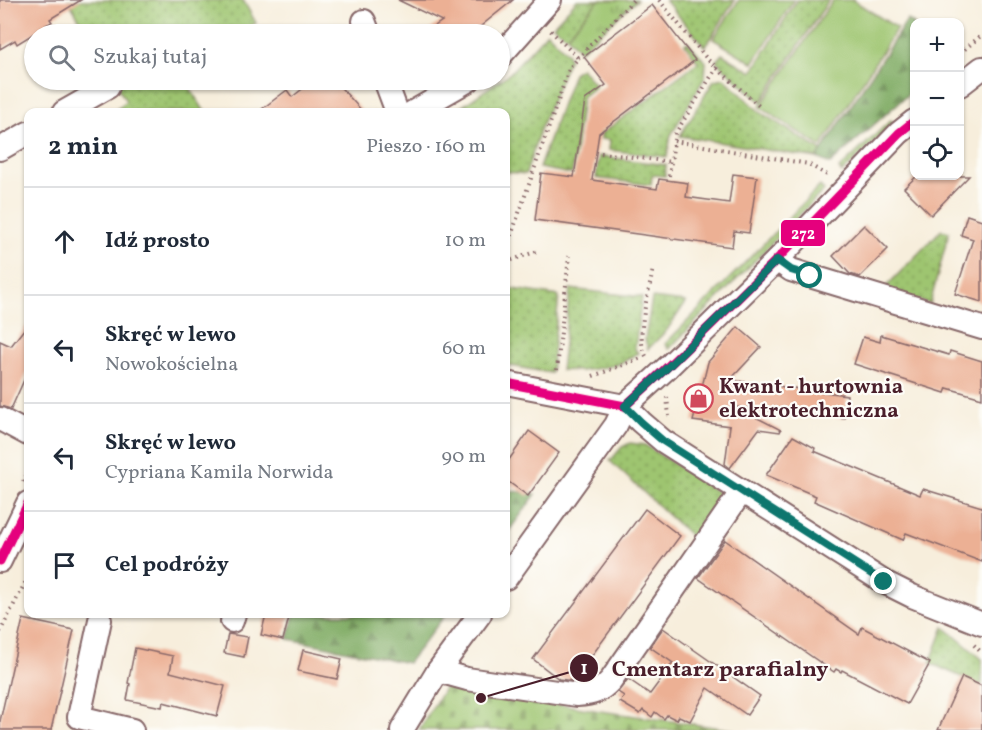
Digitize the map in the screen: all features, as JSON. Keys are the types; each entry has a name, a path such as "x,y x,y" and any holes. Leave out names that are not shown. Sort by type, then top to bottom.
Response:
{"street":[{"path":"510,45 550,0"},
{"path":"964,83 982,68"},
{"path":"71,108 103,90"},
{"path":"389,90 396,108"},
{"path":"420,108 452,90"},
{"path":"510,572 616,425 625,406 777,260 898,133 910,125"},
{"path":"0,149 24,135"},
{"path":"777,260 791,270 982,328"},
{"path":"510,384 625,406 663,441 884,582 912,596 982,624"},
{"path":"0,419 24,432"},
{"path":"438,671 467,679 577,694 601,691 611,680 742,491"},
{"path":"0,561 24,512"},
{"path":"402,730 438,671 477,618"},
{"path":"100,620 79,717 132,730"}],"path":[{"path":"511,236 569,69 633,0"},
{"path":"659,0 717,67 760,107"},
{"path":"535,17 578,58"},
{"path":"964,50 982,35"},
{"path":"669,176 675,134 717,67"},
{"path":"674,141 808,164 826,175"},
{"path":"601,153 672,162"},
{"path":"510,261 538,251"},
{"path":"557,369 569,256"},
{"path":"646,356 641,347 641,331 653,268"},
{"path":"0,633 24,585"}],"green space":[{"path":"68,0 243,0 256,23 254,24 82,24"},
{"path":"577,0 599,0 567,36 553,26"},
{"path":"599,0 637,0 580,51 567,36"},
{"path":"665,0 735,0 705,47"},
{"path":"739,0 794,0 753,63 713,39"},
{"path":"797,0 829,0 761,102 716,61 722,54 752,72"},
{"path":"833,0 853,0 897,28 821,147 760,107"},
{"path":"907,20 910,22 910,93 830,164 817,158"},
{"path":"547,32 567,53 569,59 540,129 526,174 510,172 510,108 460,108 486,90 510,90 510,73"},
{"path":"688,42 706,62 705,77 671,135 667,157 609,150 610,140 601,139 601,134 698,62 685,44"},
{"path":"581,68 596,86 582,97 572,174 539,168 573,73"},
{"path":"724,78 760,112 822,151 817,158 680,136 714,80"},
{"path":"120,90 191,90 202,108 118,108 126,101"},
{"path":"891,120 894,124 842,173 839,169"},
{"path":"599,156 666,165 665,176 652,175 651,185 596,178"},
{"path":"820,186 824,190 669,349 665,344"},
{"path":"941,230 949,232 930,304 883,290"},
{"path":"510,289 559,296 551,373 510,366"},
{"path":"570,289 642,297 635,349 638,353 617,365 581,371 561,370"},
{"path":"652,298 686,302 667,330 648,349 645,339"},
{"path":"630,443 645,445 719,493 722,502 697,542 610,461 622,447"},
{"path":"510,491 536,494 510,530"},
{"path":"293,618 443,618 408,663 288,639"},
{"path":"944,627 982,659 982,686 930,663"},
{"path":"446,685 600,711 735,730 419,730"}],"building":[{"path":"0,0 81,0 50,19 52,22 48,24 24,24 24,40 17,44 15,40 0,49"},
{"path":"398,0 513,0 483,24 438,24 442,21"},
{"path":"652,5 695,60 599,133 592,180 657,189 659,179 688,183 686,197 729,203 733,174 757,177 749,233 734,231 732,247 535,220 541,173 574,177 585,100 606,85 584,57"},
{"path":"287,90 292,97 301,90 343,90 359,108 263,108"},
{"path":"964,176 969,176 931,215 904,188 913,180 964,180"},
{"path":"967,215 982,220 982,302 955,294 973,239 961,235"},
{"path":"864,225 888,249 860,277 850,274 833,256"},
{"path":"738,327 761,347 730,380 847,395 845,418 736,407 781,430 780,432 759,429 730,468 725,464 730,426 693,421 696,410 692,410 697,391 701,391 708,362"},
{"path":"24,329 24,380 11,409 0,406 0,341 11,346"},
{"path":"881,335 949,355 950,351 982,361 982,398 947,388 945,393 854,364 863,337 880,342"},
{"path":"529,431 559,453 528,496 510,483 510,458"},
{"path":"793,436 815,448 814,451 920,495 923,489 982,507 982,562 906,533 903,540 814,501 816,496 766,475"},
{"path":"645,509 680,536 573,681 559,679 533,659"},
{"path":"725,540 859,634 862,627 930,663 907,704 842,670 841,672 836,669 834,672 698,578"},
{"path":"265,618 289,618 283,640 261,635"},
{"path":"23,619 74,630 51,730 0,730 0,721"},
{"path":"663,628 760,696 747,715 708,688 690,721 679,716 677,720 667,715 664,719 655,712 652,717 643,710 640,714 620,702 624,696 618,692 628,679 650,694 673,663 650,647"},
{"path":"228,634 248,637 244,657 224,653"},
{"path":"135,648 173,656 170,672 225,686 217,716 163,702 162,707 127,700"},
{"path":"303,650 342,659 337,679 298,671"},
{"path":"962,677 982,686 982,730 938,730"}],"transit line":[{"name":"272","path":"625,406 730,306 910,124"},
{"name":"272","path":"510,384 625,406"},
{"name":"272","path":"0,561 24,511"}],"place":[{"name":"Kwant - hurtownia elektrotechniczna","path":"698,399"},
{"name":"Cmentarz parafialny","path":"481,698"}],"route":[{"path":"810,276 791,270 777,260 625,406 663,441 846,560 884,582"}]}
